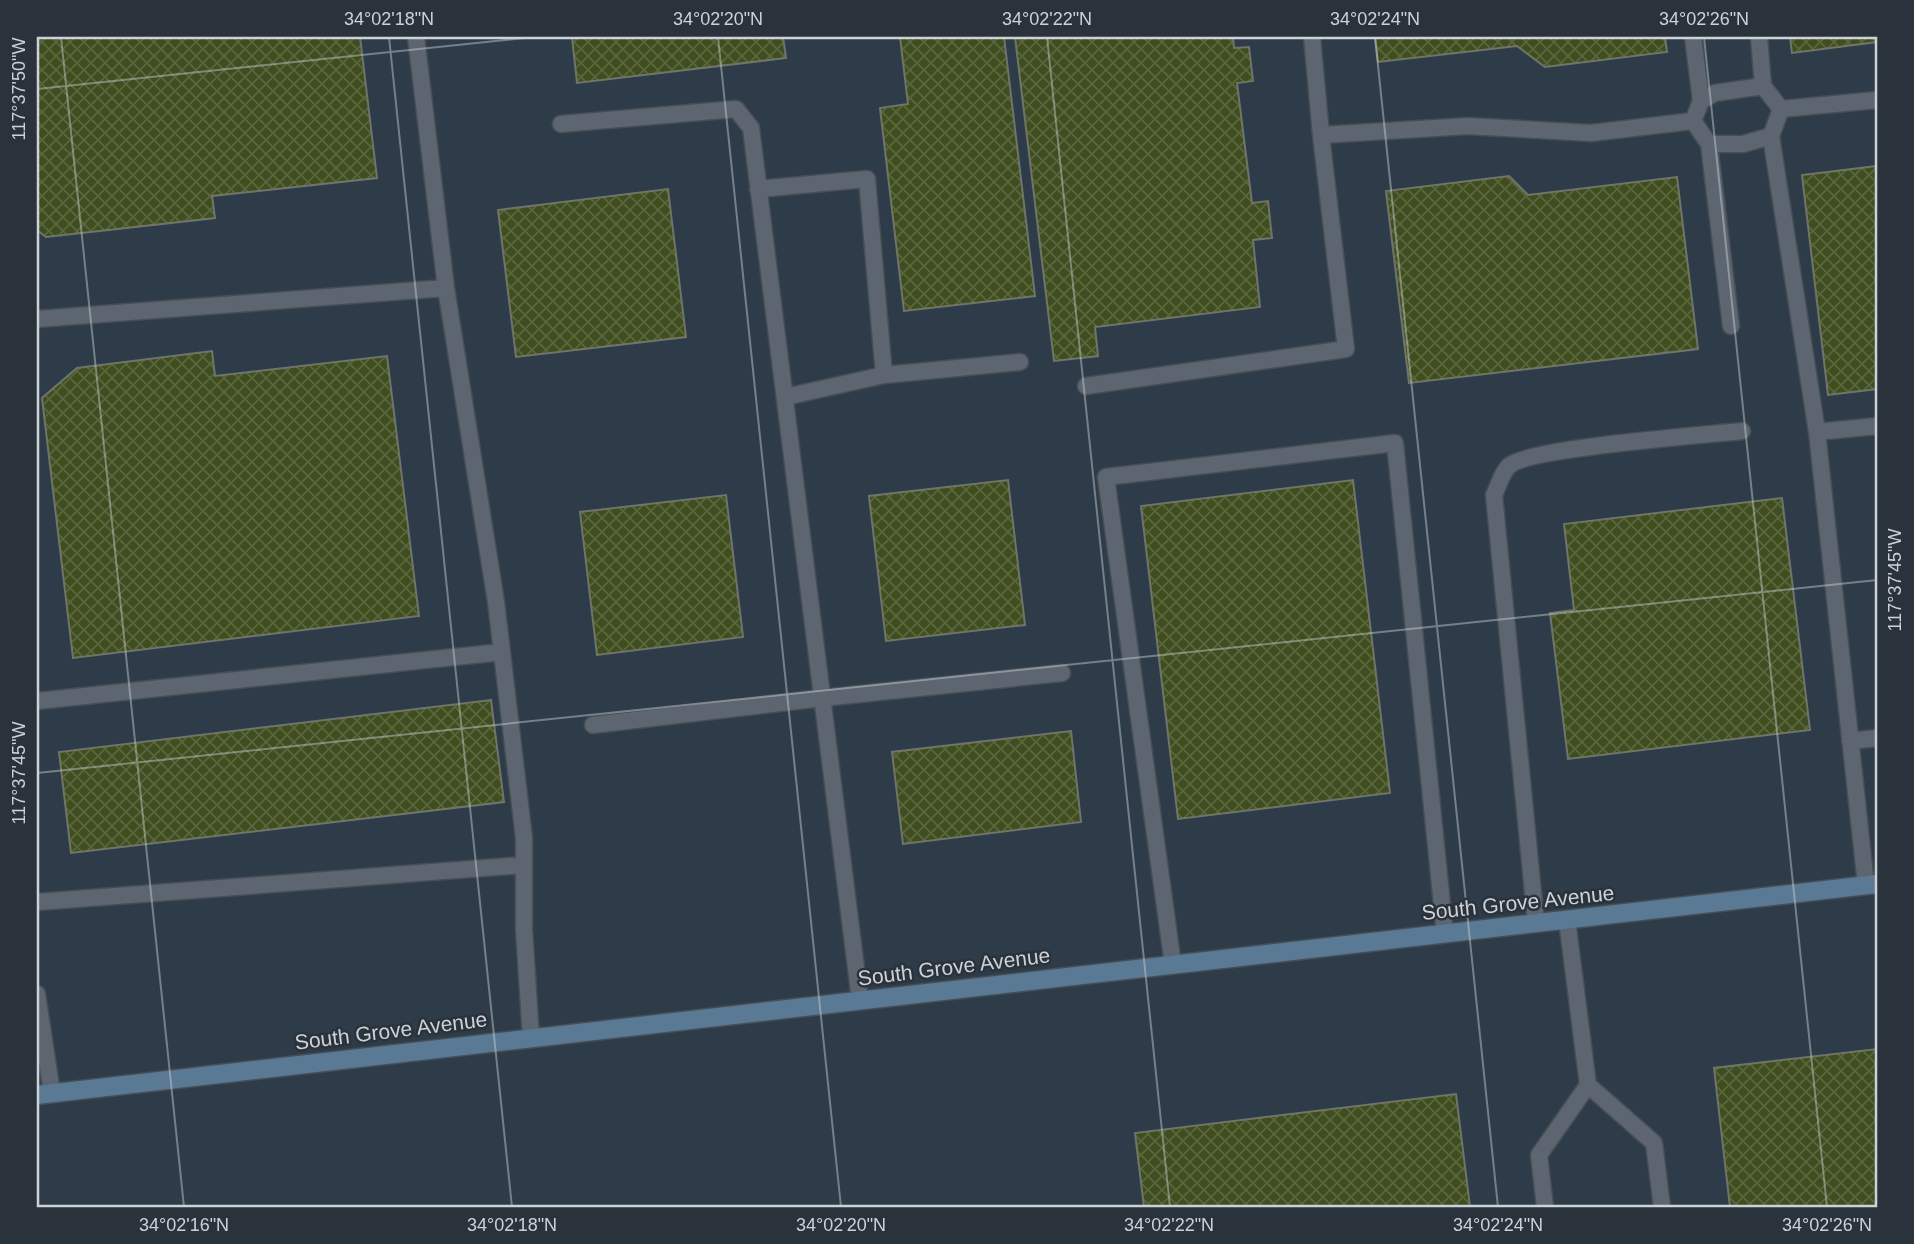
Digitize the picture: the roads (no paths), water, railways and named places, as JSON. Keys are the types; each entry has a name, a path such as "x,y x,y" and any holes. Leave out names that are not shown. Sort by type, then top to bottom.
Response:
{"main road":[{"name":"South Grove Avenue","path":"45,1094 1872,885"}],"lane":[{"path":"416,37 446,288 496,602 524,838 524,929 531,1038"},
{"path":"1086,386 1346,349 1312,37"},
{"path":"1693,37 1701,101 1693,121"},
{"path":"1759,37 1763,86 1781,109"},
{"path":"1701,101 1715,93 1763,86"},
{"path":"1781,109 1877,100"},
{"path":"561,124 736,109 751,128 860,1000"},
{"path":"1781,109 1771,135 1817,432 1850,741 1872,885"},
{"path":"1321,135 1468,127 1591,133 1693,121"},
{"path":"1693,121 1709,144 1731,326"},
{"path":"1709,144 1743,144 1771,135"},
{"path":"758,189 867,179 884,375"},
{"path":"37,319 446,288"},
{"path":"785,397 884,375 1020,362"},
{"path":"1817,432 1877,426"},
{"path":"1536,923 1494,495 1508,467 1525,457 1742,430"},
{"path":"1173,965 1106,477 1395,443 1445,933"},
{"path":"37,701 502,652"},
{"path":"593,725 1062,673"},
{"path":"1850,741 1877,737"},
{"path":"37,902 524,865"},
{"path":"1567,920 1588,1085 1654,1143 1662,1207"},
{"path":"37,994 45,1094"},
{"path":"1545,1207 1539,1155 1588,1085"}]}
